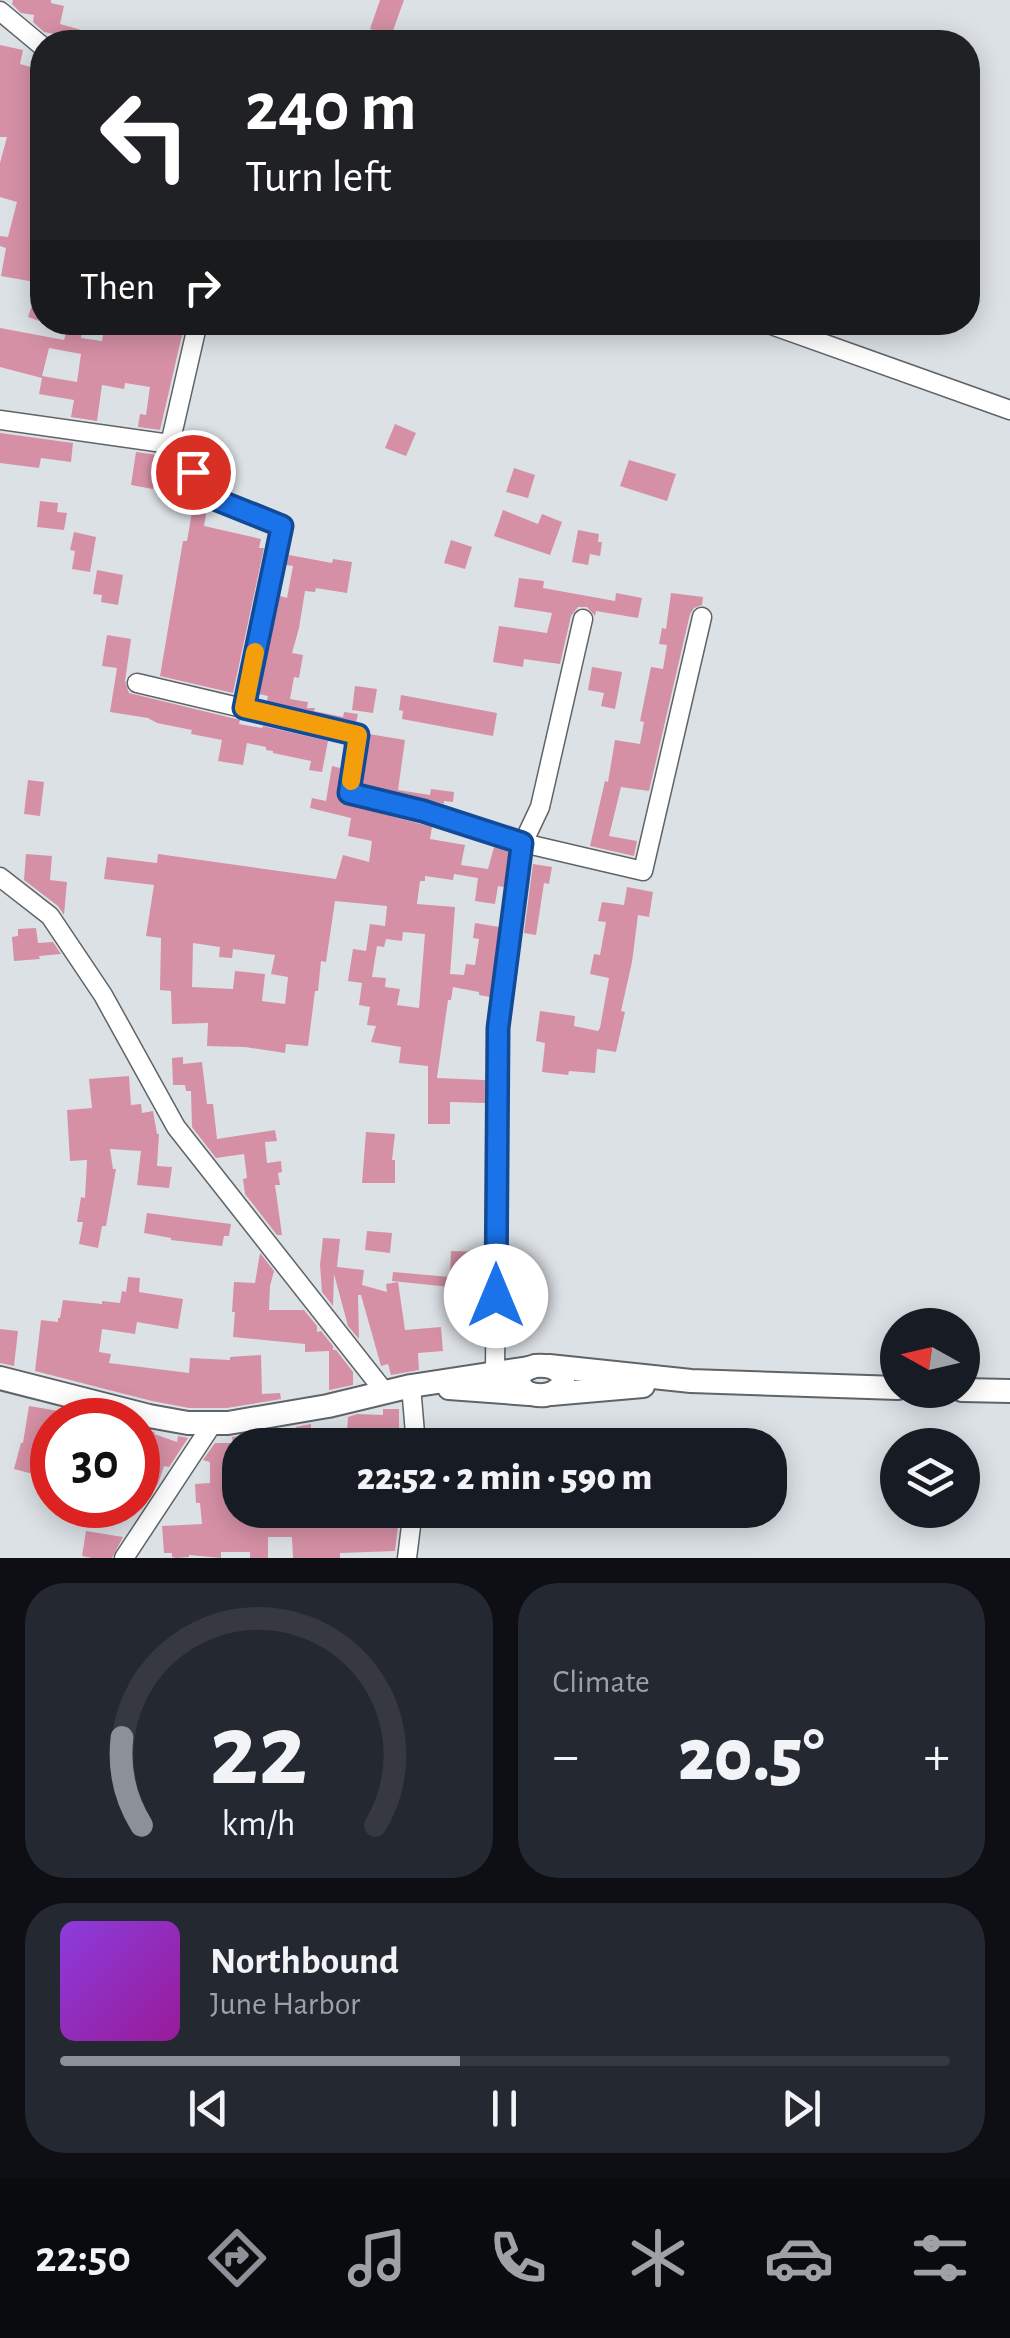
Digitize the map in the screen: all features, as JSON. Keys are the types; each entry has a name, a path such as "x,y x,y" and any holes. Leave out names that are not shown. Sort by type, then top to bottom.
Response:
{"main road":[{"path":"0,1378 188,1423 228,1423 328,1406 411,1386 539,1367 692,1381 880,1387"},
{"path":"539,1367 562,1373 562,1388 540,1394 522,1390 520,1374 539,1367"},
{"path":"411,1386 540,1394 692,1381"},
{"path":"980,1390 1010,1391"}],"street":[{"path":"0,11 30,36"},
{"path":"170,444 195,335"},
{"path":"799,335 1010,410"},
{"path":"0,420 170,444 217,500 282,526 244,708"},
{"path":"137,683 358,735 349,793 423,811 522,843 643,871 702,617"},
{"path":"495,1372 498,1028 522,843 540,807 582,619"},
{"path":"0,877 50,916 102,995 176,1127 384,1391"},
{"path":"411,1386 415,1428"},
{"path":"124,1558 212,1423"},
{"path":"407,1558 411,1528"}],"building":[{"path":"13,0 51,0 64,6 60,24 82,30 42,30 33,22 34,15 21,13"},
{"path":"380,0 404,0 393,30 370,29"},
{"path":"0,45 23,50 20,64 30,67 30,281 1,276 6,248 0,246 0,236 8,237 17,202 0,197 0,163 7,137 0,137"},
{"path":"0,328 64,340 65,335 81,335 102,341 103,335 182,335 160,430 138,427 140,414 146,415 150,387 125,383 124,389 102,385 97,421 71,417 74,400 39,394 42,378 0,367","holes":["49,348 81,354 77,382 42,376"]},
{"path":"395,424 416,433 406,456 385,448"},
{"path":"0,433 73,443 71,462 41,458 39,468 0,463"},
{"path":"136,452 158,455 153,489 131,485"},
{"path":"629,460 676,474 667,501 620,486"},
{"path":"514,468 535,475 528,498 506,492"},
{"path":"40,501 58,503 57,512 67,513 64,530 37,527"},
{"path":"193,506 207,508 204,526 261,539 259,548 264,548 233,693 160,676 183,541 187,541"},
{"path":"503,510 538,524 542,514 562,522 550,555 494,536"},
{"path":"578,530 599,534 598,542 602,542 600,556 590,554 588,565 572,562"},
{"path":"74,532 96,537 90,572 72,569 75,551 70,550"},
{"path":"451,540 472,547 465,569 444,563"},
{"path":"289,555 332,563 333,559 352,562 347,593 316,588 315,592 305,591 292,653 303,655 290,699 308,702 307,708 315,708 314,711 343,717 344,712 358,714 356,722 267,701 268,696 259,694 280,596 287,598 293,566 286,565"},
{"path":"97,570 123,575 118,605 101,602 102,595 93,594"},
{"path":"519,578 544,581 543,588 615,601 616,593 642,598 638,618 596,611 595,616 587,607 578,607 571,616 560,664 524,659 523,667 493,662 499,626 547,633 552,613 514,607"},
{"path":"671,593 703,597 702,605 690,614 649,791 621,787 609,836 637,841 634,856 590,846 615,740 640,744 644,722 640,721 651,667 663,669 667,645 659,644 662,628 666,629"},
{"path":"107,635 131,639 125,681 129,693 240,720 239,724 328,741 322,772 309,770 311,761 247,743 243,765 218,761 222,740 191,734 192,730 148,718 110,712 117,668 102,666"},
{"path":"592,667 622,672 615,709 601,706 604,693 588,690"},
{"path":"355,686 377,689 373,713 352,710"},
{"path":"401,695 497,713 493,736 402,719"},
{"path":"369,734 405,740 398,790 430,795 431,789 454,792 453,802 444,804 363,784"},
{"path":"332,766 340,768 337,792 341,803 432,827 430,839 465,845 461,865 488,869 494,847 509,852 504,887 498,886 495,904 475,901 478,878 454,874 453,880 425,876 425,881 420,881 417,904 455,907 450,974 464,975 466,964 475,965 479,939 473,938 475,923 499,927 490,997 453,987 448,1000 437,1078 485,1080 485,1103 450,1102 450,1124 428,1124 428,1066 399,1063 401,1047 371,1042 376,1026 367,1025 370,1007 359,1005 362,983 348,981 353,949 366,951 370,924 385,926 387,906 335,901 326,962 321,961 315,991 308,1046 286,1044 285,1053 207,1046 208,1023 172,1024 171,991 160,990 161,938 146,936 154,885 104,879 107,857 157,863 158,854 336,879 343,855 369,862 372,841 348,836 351,818 310,808 312,798 326,801","holes":["403,932 425,934 419,1008 397,1005 400,989 385,987 386,978 372,977 377,946 384,947 386,939 402,941","193,943 220,947 219,957 232,958 233,949 275,955 271,974 288,977 285,1004 262,1001 265,974 235,971 233,989 192,987"]},
{"path":"28,780 44,782 40,816 24,814"},
{"path":"26,854 52,856 50,880 67,882 64,915 24,880"},
{"path":"533,864 552,867 549,884 544,883 536,935 524,933"},
{"path":"627,887 653,892 649,917 638,915 616,1052 597,1049 595,1073 542,1072 545,1043 536,1041 540,1011 575,1016 574,1026 598,1031 600,1028 609,978 590,974 594,954 600,955 606,922 598,921 602,902 624,905"},
{"path":"36,928 38,943 53,942 61,954 14,961 12,937 18,936 18,929"},
{"path":"183,1057 183,1064 202,1062 207,1104 213,1104 217,1139 275,1130 277,1141 265,1142 267,1163 281,1161 280,1185 275,1185 282,1235 277,1235 245,1194 244,1154 216,1158 192,1127 191,1091 186,1091 185,1085 173,1085 172,1058"},
{"path":"129,1076 131,1105 141,1104 142,1113 153,1111 159,1134 157,1166 172,1167 169,1188 137,1185 141,1151 110,1149 116,1169 106,1226 102,1226 98,1248 79,1244 83,1222 77,1222 81,1197 85,1198 87,1160 70,1161 67,1110 92,1108 89,1079"},
{"path":"366,1132 395,1134 395,1183 362,1183"},
{"path":"147,1213 231,1224 229,1236 224,1236 222,1246 144,1233"},
{"path":"367,1231 392,1233 390,1253 365,1250"},
{"path":"323,1238 340,1239 337,1267 364,1270 362,1285 387,1292 386,1284 398,1282 405,1330 441,1327 443,1351 418,1353 419,1370 391,1375 388,1364 381,1366 361,1295 359,1339 348,1326 334,1274 333,1306 322,1292"},
{"path":"451,1251 484,1252 483,1328 460,1328 460,1298 450,1297 450,1287 392,1281 393,1272 450,1277"},
{"path":"260,1253 274,1271 269,1310 304,1310 317,1326 317,1332 321,1331 353,1372 353,1385 329,1390 329,1351 305,1352 305,1344 233,1337 234,1282 255,1283"},
{"path":"128,1277 140,1278 139,1292 183,1299 178,1329 137,1322 135,1334 102,1329 99,1352 111,1354 109,1363 189,1373 190,1358 230,1360 261,1355 262,1394 280,1393 281,1399 227,1408 189,1408 35,1371 41,1320 58,1322 63,1300 120,1303 122,1291 126,1292"},
{"path":"0,1329 18,1331 14,1366 0,1363"},
{"path":"30,1406 30,1473 14,1469"},
{"path":"383,1409 399,1409 399,1428 347,1428 348,1417 383,1415"},
{"path":"160,1436 177,1442 178,1436 188,1438 169,1467 164,1466 160,1478"},
{"path":"215,1443 222,1443 222,1528 398,1528 395,1551 340,1553 340,1558 293,1558 292,1537 268,1537 268,1558 250,1558 250,1552 221,1552 221,1558 177,1558 164,1553 162,1526 202,1524 195,1484 210,1483 210,1462 203,1460"},
{"path":"86,1531 123,1537 112,1558 82,1556"}],"slow traffic":[{"path":"255,652 244,708 358,735 351,781"}],"route":[{"path":"193,472 217,500 282,526 244,708 358,735 349,793 423,811 522,843 498,1028 496,1296"}]}
